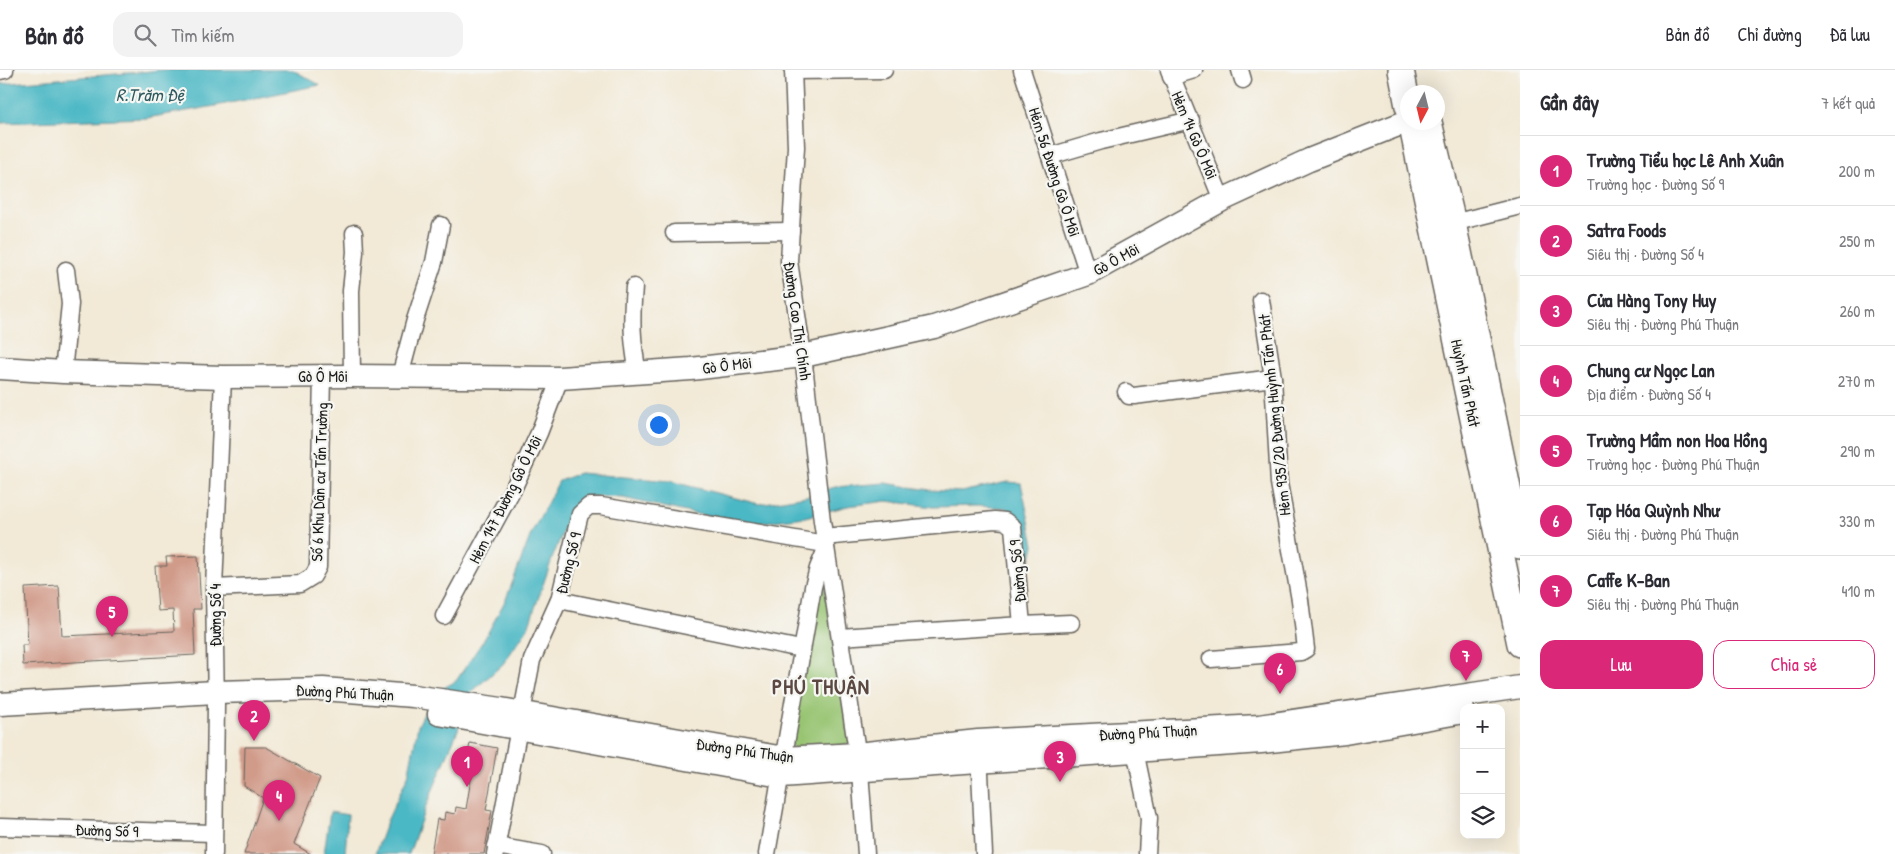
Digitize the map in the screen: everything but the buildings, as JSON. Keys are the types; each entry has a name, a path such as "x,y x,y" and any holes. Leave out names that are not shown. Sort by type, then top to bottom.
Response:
{"main road":[{"path":"1401,70 1404,85"},
{"path":"1418,70 1421,85"},
{"name":"Huỳnh Tấn Phát","path":"1411,130 1480,448 1520,644"},
{"name":"Huỳnh Tấn Phát","path":"1431,130 1453,223 1520,546"}],"street":[{"path":"0,71 5,70"},
{"path":"793,71 884,70"},
{"name":"Hẻm 56 Đường Gò Ô Môi","path":"1022,70 1088,274"},
{"path":"1170,73 1194,70"},
{"name":"Đường Cao Thị Chính","path":"793,71 796,147 789,261 803,356 824,538"},
{"name":"Hẻm 14 Gò Ô Môi","path":"1170,73 1191,120 1222,200"},
{"path":"1050,156 1101,141 1191,120"},
{"name":"Gò Ô Môi","path":"0,368 223,377 400,376 560,378 638,374 803,356 934,327 1088,274 1222,200 1309,160 1400,125"},
{"path":"1453,223 1520,206"},
{"path":"400,376 415,320 434,262 441,225"},
{"path":"674,233 791,231"},
{"path":"352,376 354,233"},
{"path":"63,372 70,304 66,270"},
{"path":"634,287 631,320 638,374"},
{"name":"Hẻm 935/20 Đường Huỳnh Tấn Phát","path":"1211,659 1302,652 1306,649 1300,600 1279,483 1273,378 1261,300"},
{"name":"Số 6 Khu Dân cư Tấn Trường","path":"214,588 300,584 313,576 318,567 322,376"},
{"name":"Đường Số 4","path":"214,854 216,698 214,588 223,377"},
{"name":"Hẻm 147 Đường Gò Ô Môi","path":"444,616 515,485 539,433 560,378"},
{"path":"1126,392 1129,396 1134,396 1273,378"},
{"name":"Đường Số 9","path":"495,850 532,660 559,600 580,514 589,506 824,538 995,520 1005,521 1013,527 1022,625 840,637"},
{"path":"824,538 859,763 866,854"},
{"path":"767,854 801,648 824,538"},
{"path":"559,600 801,648"},
{"path":"1022,625 1072,622"},
{"name":"Đường Phú Thuận","path":"1134,742 1259,726 1520,687"},
{"path":"0,704 216,698"},
{"path":"0,716 216,698"},
{"name":"Đường Phú Thuận","path":"216,698 249,701 412,702 782,767 859,763 979,751 1134,742 1261,742 1326,735 1460,713"},
{"path":"1505,705 1520,703"},
{"path":"1134,742 1149,818 1147,854"},
{"path":"979,751 984,854"},
{"name":"Đường Số 9","path":"0,827 214,833"},
{"path":"495,850 542,854"}],"green space":[{"path":"824,584 850,743 798,756 791,744 820,585"}],"water":[{"name":"R.Trăm Đệ","path":"163,70 293,70 320,85 147,118 0,123 0,84"},
{"path":"579,473 670,481 759,504 806,496 835,487 885,483 930,490 962,492 1007,482 1021,483 1034,545 1031,559 1023,545 1017,523 1006,508 978,506 933,507 887,501 848,506 805,517 750,524 623,498 586,496 569,516 528,628 503,664 465,698 458,730 426,806 409,854 375,854 387,821 408,776 418,726 433,694 456,681 485,638 506,599 531,534 559,481"},
{"path":"330,812 348,815 345,854 324,854"}],"place":[{"name":"Trường Mầm non Hoa Hồng","path":"112,637"},
{"name":"Caffe K-Ban","path":"1466,681"},
{"name":"Tạp Hóa Quỳnh Như","path":"1280,694"},
{"name":"Satra Foods","path":"254,741"},
{"name":"Cửa Hàng Tony Huy","path":"1060,782"},
{"name":"Trường Tiểu học Lê Anh Xuân","path":"467,787"},
{"name":"Chung cư Ngọc Lan","path":"279,821"}],"district":[{"name":"PHÚ THUẬN","path":"821,686"}]}
